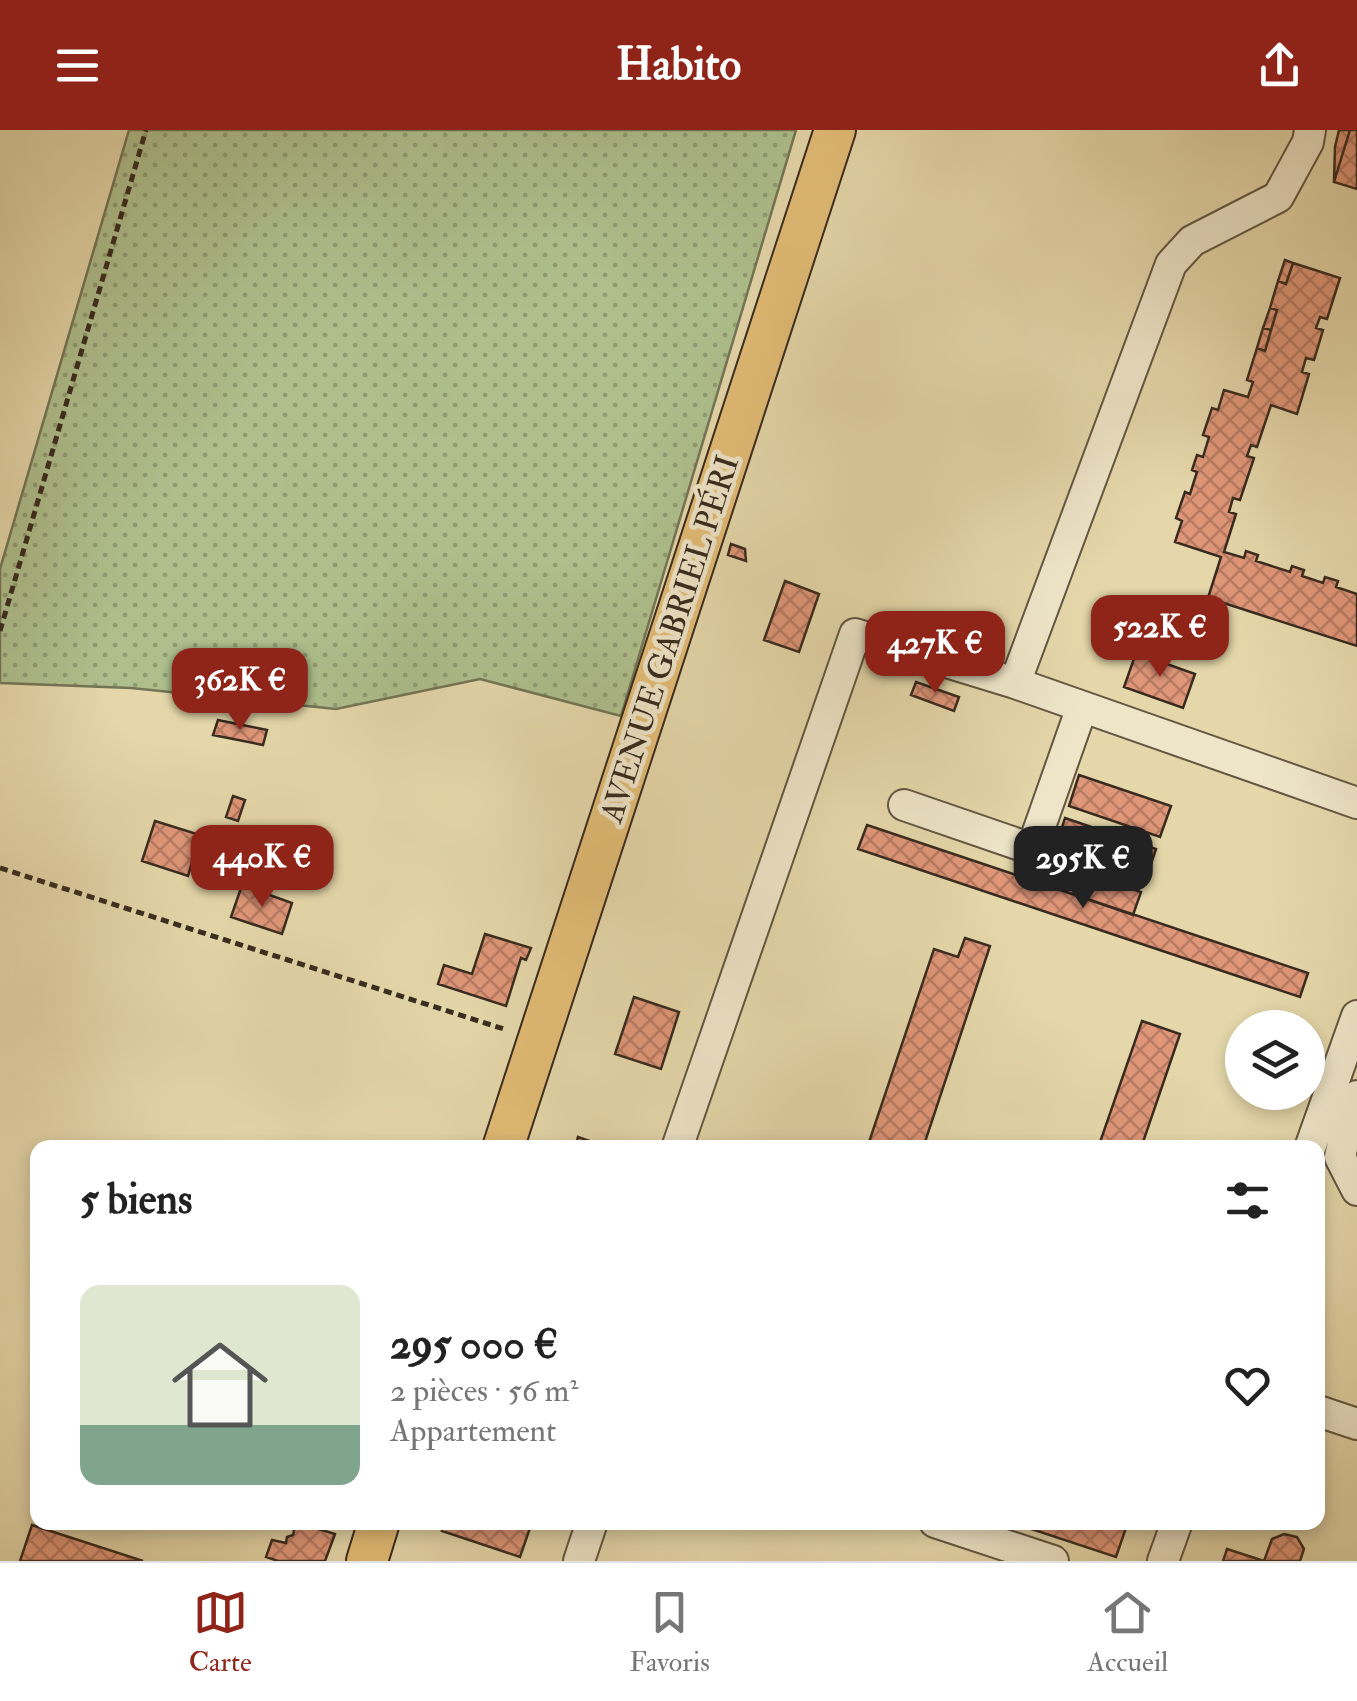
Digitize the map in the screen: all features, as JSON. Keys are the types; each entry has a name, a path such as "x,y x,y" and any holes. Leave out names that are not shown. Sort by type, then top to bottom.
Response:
{"main road":[{"name":"AVENUE GABRIEL PÉRI","path":"506,1140 835,130"},
{"path":"367,1561 377,1530"}],"lane":[{"path":"1015,684 1171,264 1192,240 1278,197 1308,142 1310,130"},
{"path":"680,1140 855,634 1015,684 1357,803"},
{"path":"904,805 1032,849 1082,707"},
{"path":"1313,1140 1357,1016"},
{"path":"1357,1096 1353,1099 1340,1157 1357,1190"},
{"path":"1325,1413 1357,1424"},
{"path":"579,1561 589,1530"},
{"path":"959,1530 1054,1561"},
{"path":"1163,1561 1174,1530"}],"path":[{"path":"0,631 146,130"},
{"path":"0,868 539,1040"}],"green space":[{"path":"129,130 796,130 621,716 480,679 336,709 131,688 0,683 0,569"}],"building":[{"path":"1339,130 1350,130 1334,182 1335,147"},
{"path":"1350,130 1357,130 1357,189 1334,182"},
{"path":"1285,260 1293,263 1286,284 1278,281"},
{"path":"1293,263 1340,278 1327,319 1320,317 1316,328 1323,330 1314,360 1306,358 1302,372 1309,374 1297,414 1271,405 1257,447 1251,445 1247,456 1254,458 1240,500 1233,498 1229,512 1236,514 1224,552 1244,558 1246,551 1258,555 1256,561 1290,572 1292,566 1304,570 1302,576 1323,583 1325,577 1338,581 1336,587 1357,594 1357,646 1208,598 1221,557 1175,542 1182,521 1176,518 1185,492 1190,494 1197,472 1192,470 1197,455 1203,457 1209,437 1203,435 1212,408 1218,410 1224,390 1248,397 1253,382 1247,380 1257,348 1265,351 1277,310 1270,308 1278,281 1286,284"},
{"path":"1270,308 1277,310 1271,330 1263,328"},
{"path":"1263,328 1271,330 1265,351 1257,348"},
{"path":"731,544 745,549 746,561 728,555"},
{"path":"785,581 819,594 799,652 764,640"},
{"path":"1115,613 1130,618 1122,645 1107,641"},
{"path":"1136,653 1195,674 1183,708 1124,687"},
{"path":"916,682 959,697 954,711 911,695"},
{"path":"218,720 267,730 263,745 213,735"},
{"path":"1079,775 1171,806 1160,837 1069,806"},
{"path":"233,796 245,800 238,821 226,817"},
{"path":"1065,818 1156,849 1146,879 1055,849"},
{"path":"155,821 200,835 188,876 142,861"},
{"path":"867,825 1308,973 1300,997 858,849"},
{"path":"1028,854 1141,892 1133,915 1019,876"},
{"path":"242,885 292,903 282,934 231,917"},
{"path":"485,934 531,948 526,960 521,958 506,1006 438,984 444,965 472,974"},
{"path":"965,938 990,946 926,1140 870,1140 934,949 958,957"},
{"path":"634,997 679,1012 661,1069 615,1054"},
{"path":"1142,1021 1180,1034 1144,1140 1101,1140"},
{"path":"30,1530 47,1530 143,1561 20,1561"},
{"path":"294,1530 335,1534 325,1561 278,1561 266,1557 272,1540 286,1543 287,1537"},
{"path":"442,1530 529,1530 520,1557"},
{"path":"1034,1530 1125,1530 1116,1557"},
{"path":"1284,1534 1297,1537 1304,1549 1300,1561 1264,1561 1272,1539"},
{"path":"1227,1549 1264,1561 1223,1561"}]}
